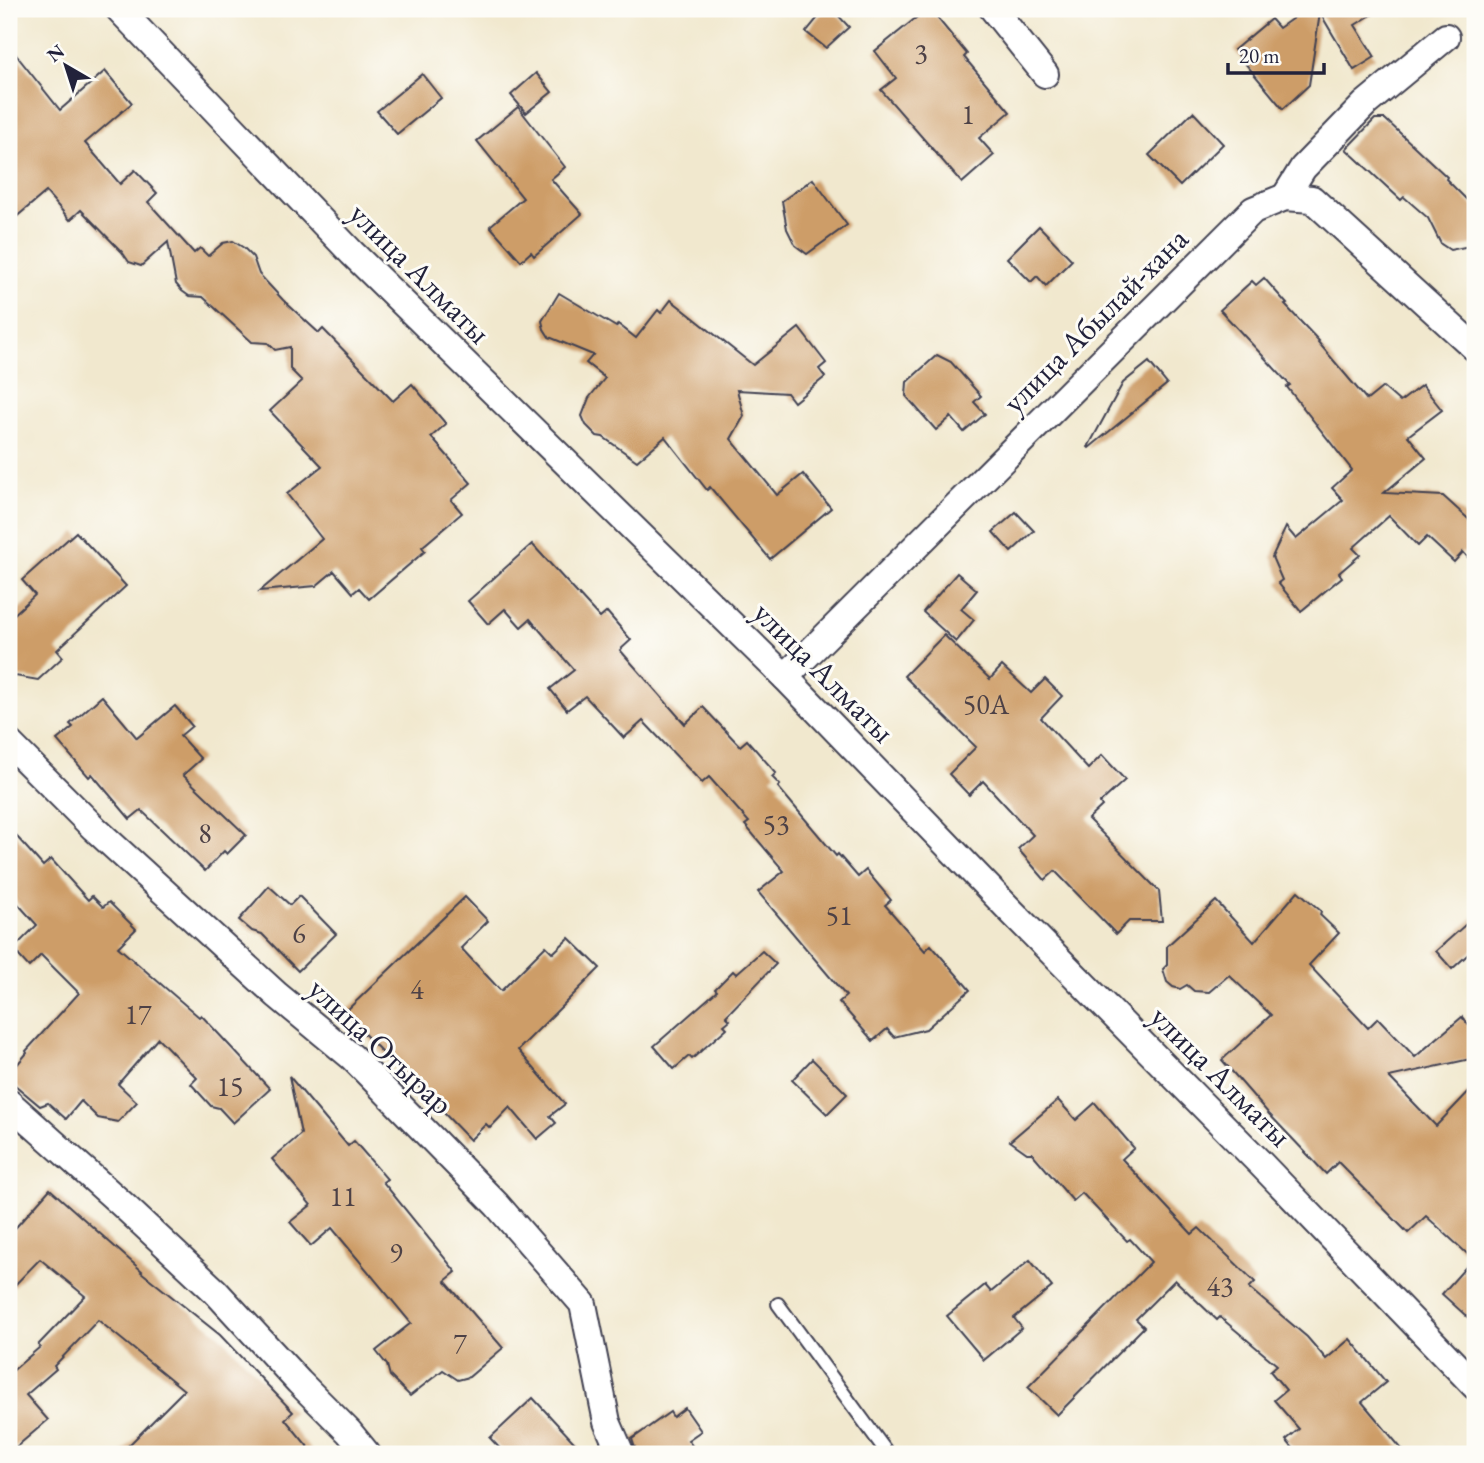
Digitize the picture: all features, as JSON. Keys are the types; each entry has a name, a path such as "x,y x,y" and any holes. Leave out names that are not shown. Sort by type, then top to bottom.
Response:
{"street":[{"name":"улица Алматы","path":"119,9 352,253 785,677 1475,1386"},
{"path":"993,9 1045,74"},
{"path":"1446,37 1364,104 1303,168 1285,197 1312,199 1475,348"},
{"name":"улица Абылай-хана","path":"785,677 1253,210 1285,197"},
{"name":"улица Отырар","path":"9,743 93,828 277,995 352,1057 497,1205 583,1304 607,1422 621,1454"},
{"path":"9,1103 124,1205 215,1291 367,1454"}],"lane":[{"path":"778,1304 888,1454"}],"building":[{"path":"825,9 836,13 849,27 826,48 806,32"},
{"path":"930,9 967,54 964,57 1010,112 979,138 994,155 962,183 881,90 896,78 875,51"},
{"path":"1306,9 1381,9 1355,25 1375,57 1354,70 1320,13 1309,85 1283,109 1234,50 1271,19 1279,28"},
{"path":"9,46 60,110 105,71 132,103 85,143 120,184 135,170 157,193 148,202 194,253 200,248 208,256 223,243 233,241 244,248 253,257 259,274 283,300 319,333 323,329 393,401 412,384 446,424 431,437 471,483 451,500 462,513 422,547 425,551 369,599 359,588 353,593 334,571 316,586 260,591 322,539 287,494 322,466 270,411 302,381 290,369 290,347 275,350 268,343 252,342 203,297 189,296 182,291 176,284 168,242 141,266 129,262 81,210 70,220 46,192 9,223"},
{"path":"536,73 552,92 526,113 511,95"},
{"path":"422,74 441,98 397,134 377,111"},
{"path":"518,107 565,167 551,179 582,214 534,256 531,252 521,261 490,226 523,198 477,141"},
{"path":"1193,112 1223,144 1180,186 1149,155"},
{"path":"1375,119 1385,119 1447,177 1475,208 1475,245 1450,250 1441,244 1428,218 1404,197 1401,200 1346,149"},
{"path":"813,179 847,225 807,254 795,245 787,229 782,201"},
{"path":"1039,226 1072,260 1046,286 1037,276 1031,282 1007,258"},
{"path":"1264,278 1367,400 1383,387 1400,402 1422,385 1442,410 1408,436 1426,458 1384,493 1443,496 1475,525 1475,565 1463,552 1454,562 1427,537 1418,546 1389,516 1353,548 1360,555 1339,573 1342,577 1301,611 1278,583 1282,580 1272,557 1286,527 1296,539 1343,500 1332,488 1352,470 1287,387 1290,385 1220,310 1252,281 1256,285"},
{"path":"559,293 616,327 618,324 636,338 658,310 661,313 671,300 753,365 799,328 826,363 819,369 825,377 794,402 787,393 737,390 744,416 731,439 777,495 803,474 831,508 770,559 710,487 707,490 665,437 637,461 603,437 597,436 586,425 582,416 589,398 605,378 586,363 593,355 549,337 544,329 542,321"},
{"path":"937,355 951,362 981,396 974,402 985,414 964,432 951,417 936,430 906,396 907,382"},
{"path":"1149,362 1167,384 1089,448 1123,383"},
{"path":"1016,512 1034,531 1011,552 993,532"},
{"path":"76,532 126,586 57,650 63,657 38,680 9,675 9,619 35,595 22,580"},
{"path":"532,544 600,618 607,612 631,640 620,650 685,724 703,707 740,746 747,740 776,773 772,777 780,785 778,787 836,856 838,854 858,877 866,870 891,900 885,905 925,951 931,945 970,990 926,1029 894,1037 887,1029 873,1041 839,1002 846,996 758,892 784,871 745,825 749,822 709,777 702,783 643,721 624,738 585,696 567,710 550,689 574,670 530,619 521,627 505,609 488,624 468,601"},
{"path":"957,573 977,590 961,609 974,620 956,642 923,612"},
{"path":"944,635 990,679 1002,666 1031,693 1045,679 1062,696 1041,718 1088,769 1102,755 1125,780 1100,803 1102,806 1088,819 1159,891 1162,921 1129,921 1116,934 1055,871 1045,880 1018,849 1033,835 983,781 969,795 949,774 976,747 904,676"},
{"path":"102,696 137,738 175,706 192,726 180,736 201,759 183,775 246,835 227,854 224,851 205,871 141,810 130,819 92,774 89,777 57,740 73,727 70,724"},
{"path":"9,828 43,866 51,859 88,900 92,896 103,907 109,902 136,929 118,947 199,1017 201,1015 270,1089 233,1123 219,1108 211,1106 191,1084 197,1078 158,1038 118,1084 137,1102 118,1122 98,1118 81,1101 66,1119 48,1103 40,1106 9,1080 9,1074 26,1051 79,993 41,955 29,967 19,956 16,946 37,925 9,894"},
{"path":"269,886 290,905 299,896 336,934 298,971 262,934 252,931 239,920"},
{"path":"1298,891 1321,911 1320,915 1339,933 1309,965 1368,1028 1378,1018 1415,1057 1462,1017 1475,1033 1475,1058 1389,1077 1436,1126 1475,1085 1475,1324 1442,1294 1473,1259 1426,1216 1408,1233 1338,1162 1326,1174 1222,1060 1271,1015 1229,975 1209,992 1194,991 1187,985 1180,989 1167,982 1163,969 1167,965 1167,946 1216,901 1254,942"},
{"path":"465,897 488,921 461,948 501,991 546,946 553,953 569,938 600,968 518,1050 565,1104 550,1116 556,1123 537,1139 510,1107 490,1128 486,1124 470,1140 344,1013"},
{"path":"1475,916 1475,948 1452,969 1436,951"},
{"path":"762,951 776,964 726,1016 730,1020 724,1025 727,1028 692,1059 689,1056 674,1069 654,1046 717,991 715,989 733,971 736,974"},
{"path":"812,1059 847,1094 827,1114 792,1080"},
{"path":"289,1076 348,1146 354,1141 387,1179 383,1182 456,1272 445,1281 503,1348 469,1377 458,1380 443,1370 410,1396 390,1376 387,1365 376,1351 411,1323 332,1228 311,1246 290,1222 311,1205 272,1159 301,1134"},
{"path":"1058,1100 1076,1120 1095,1103 1134,1148 1122,1159 1192,1234 1199,1228 1255,1282 1249,1288 1307,1337 1326,1359 1350,1339 1386,1382 1362,1402 1406,1454 1298,1454 1286,1440 1299,1429 1274,1400 1286,1390 1270,1371 1277,1365 1220,1317 1217,1320 1175,1280 1136,1319 1144,1327 1057,1415 1028,1387 1151,1262 1130,1239 1127,1241 1082,1193 1073,1201 1032,1153 1027,1153 1010,1141"},
{"path":"50,1189 141,1272 220,1335 293,1412 285,1419 314,1454 120,1454 184,1390 98,1320 54,1366 56,1369 26,1395 48,1420 9,1453 9,1374 40,1347 38,1345 85,1296 40,1259 9,1291 9,1235"},
{"path":"1030,1260 1052,1287 1014,1318 1022,1328 984,1360 947,1316 985,1285 991,1292"},
{"path":"533,1398 585,1454 505,1454 490,1438"},
{"path":"685,1408 701,1431 688,1440 698,1454 637,1454 632,1439 670,1412 673,1417"}]}
